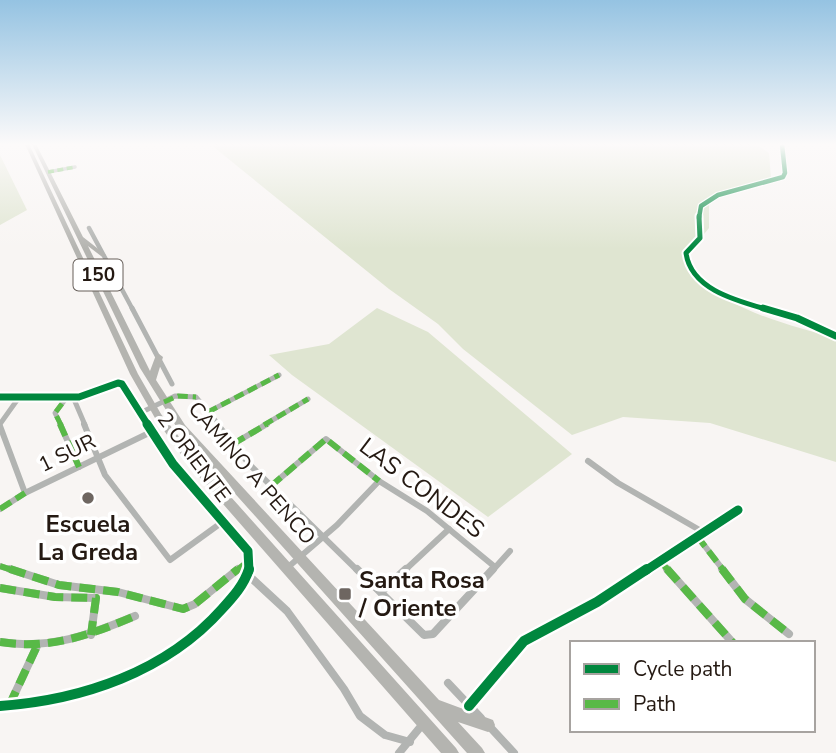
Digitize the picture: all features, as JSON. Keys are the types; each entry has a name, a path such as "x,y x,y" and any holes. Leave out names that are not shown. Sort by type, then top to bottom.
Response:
{"highway":[{"name":"CAMINO A PENCO","path":"43,179 134,374 201,452 477,753"},
{"name":"CAMINO A PENCO","path":"51,179 181,448 451,753"},
{"path":"80,238 103,255"},
{"path":"151,381 159,357"},
{"path":"434,706 488,726"}],"street":[{"path":"778,179 727,193 701,206 698,211 702,228 700,239 686,253 686,260 697,276 724,295 799,318 836,336"},
{"path":"89,228 172,384"},
{"path":"208,412 279,374"},
{"name":"2 ORIENTE","path":"70,397 120,383 173,464 245,548 251,559"},
{"path":"140,413 181,395 196,397 271,486 427,636 433,634 510,551"},
{"path":"20,396 0,425 25,493"},
{"path":"0,397 70,397"},
{"path":"70,397 105,475 170,560 221,523"},
{"path":"70,397 55,413 79,467"},
{"path":"233,444 308,399"},
{"name":"1 SUR","path":"0,509 25,493 151,432"},
{"name":"LAS CONDES","path":"271,486 326,439 379,481 427,511 495,567"},
{"path":"588,461 700,534 745,599 789,634"},
{"path":"287,568 325,537 379,481"},
{"path":"469,706 523,641 587,607 738,510"},
{"path":"381,592 449,529"},
{"path":"0,566 59,585 118,593 183,609 195,604 251,559"},
{"path":"4,706 77,695 161,657 214,618 248,575 251,559"},
{"path":"660,561 731,641"},
{"path":"248,575 287,611 344,689 360,716 385,735 411,742"},
{"path":"0,588 55,597 96,598 92,635"},
{"path":"0,642 37,646 92,635 135,616"},
{"path":"4,706 37,646"},
{"path":"448,683 514,753"},
{"path":"399,753 411,742 423,722"}],"green space":[{"path":"0,179 12,179 27,210 0,225"},
{"path":"253,179 768,179 709,204 709,228 686,256 701,279 729,300 764,316 836,338 836,462 710,423 623,417 572,435 463,349 438,324 389,289"},
{"path":"377,308 428,332 572,454 488,517 292,375 269,355 329,344"}],"marked path":[{"path":"208,412 279,375"},
{"path":"164,402 178,396 196,397"},
{"path":"67,397 55,413 79,467"},
{"path":"233,444 308,399"},
{"path":"271,486 326,439 379,481"},
{"path":"0,509 25,493"},
{"path":"697,536 745,599 789,634"},
{"path":"0,566 59,585 118,592 183,609 195,604 251,559"},
{"path":"660,561 731,641"},
{"path":"0,588 55,597 96,598 91,635"},
{"path":"0,642 18,645 53,644 102,630 135,616"},
{"path":"9,706 37,646"}],"cycle path":[{"path":"778,179 729,191 701,206 698,214 700,238 686,253 688,266 696,278 710,288 745,303 797,318 836,336"},
{"path":"0,397 79,397 118,383 122,384 173,464 248,551 250,557 248,574 213,619 160,659 98,688 65,697 0,706"},
{"path":"469,706 524,641 597,602 738,510"}],"place":[{"name":"Escuela La Greda","path":"88,498"},
{"name":"Santa Rosa / Oriente","path":"345,594"}]}
